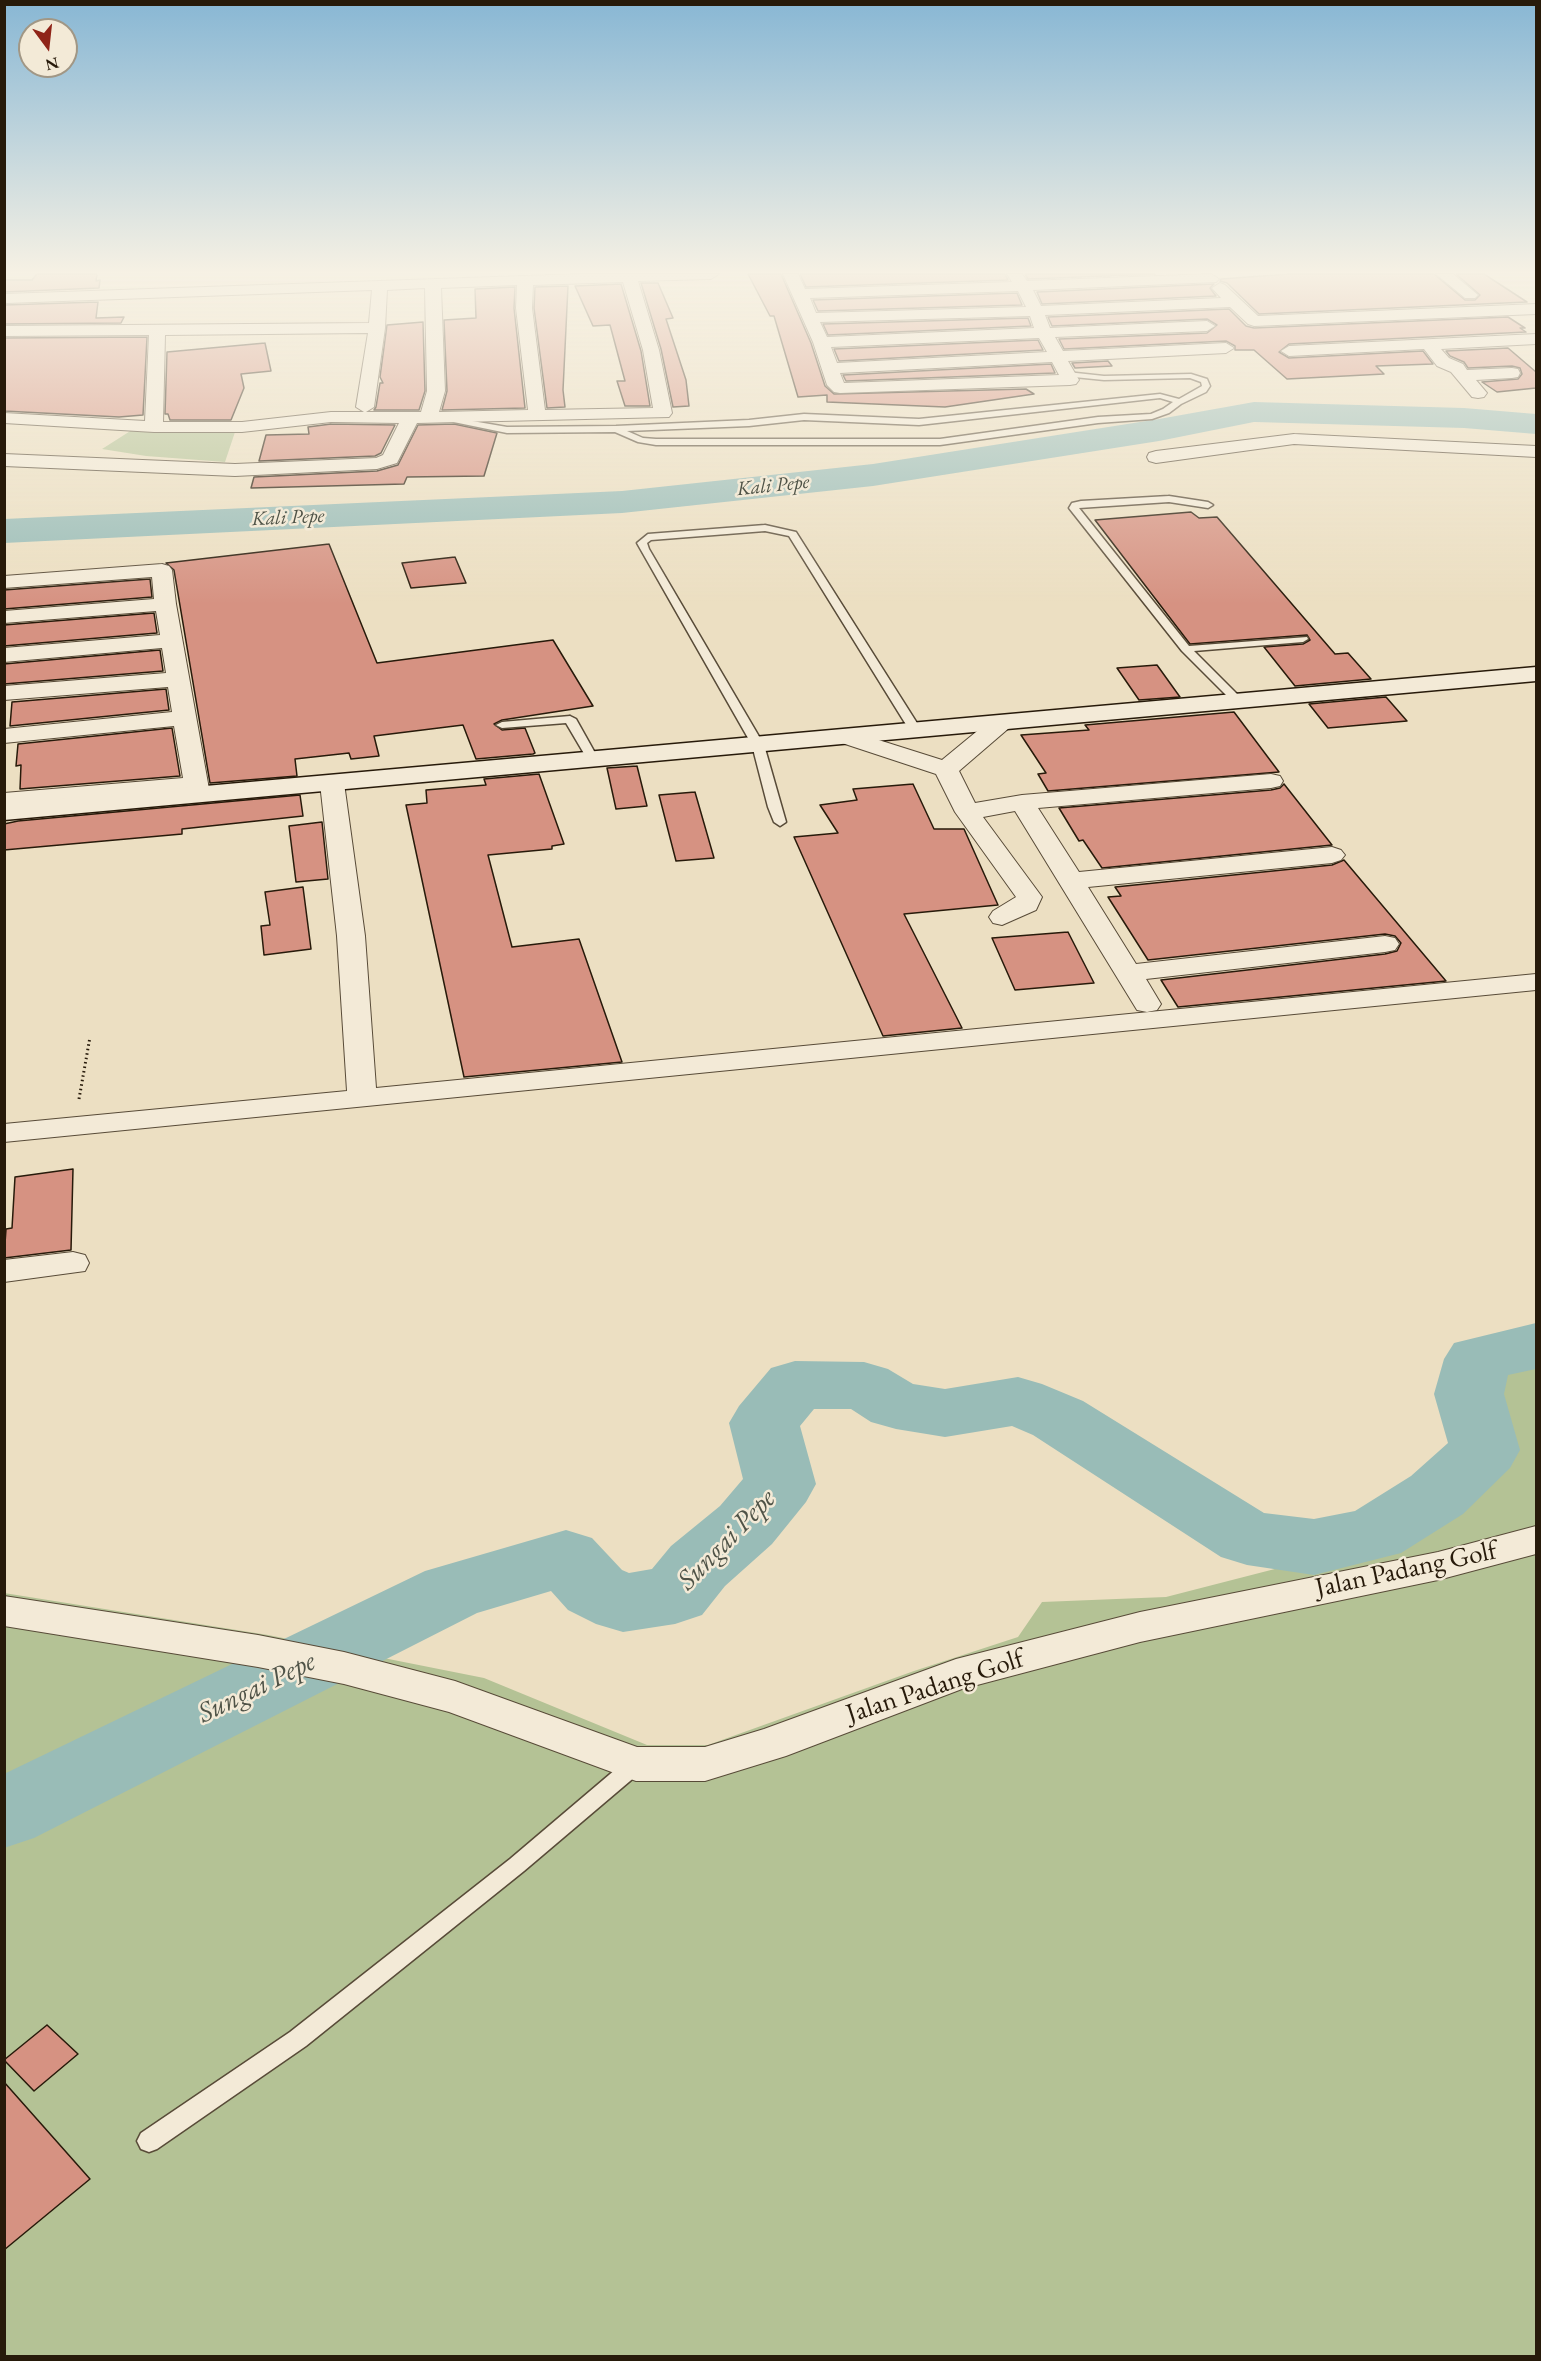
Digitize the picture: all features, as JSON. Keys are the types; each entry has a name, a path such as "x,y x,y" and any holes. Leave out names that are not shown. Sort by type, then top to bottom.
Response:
{"main road":[{"path":"4,812 1536,674"}],"street":[{"path":"154,427 158,384"},
{"path":"365,407 368,384"},
{"path":"429,417 436,384"},
{"path":"533,384 537,415"},
{"path":"4,418 154,427 242,426 330,417 410,418 663,413 658,384"},
{"path":"836,384 850,389 968,384"},
{"path":"1471,384 1478,393"},
{"path":"4,460 236,470 386,462 390,459 410,418"},
{"path":"4,435 25,419"},
{"path":"236,470 242,426"},
{"path":"1156,457 1294,439 1536,452"},
{"path":"4,582 162,570 165,604 196,787 4,800"},
{"path":"4,617 165,604"},
{"path":"4,655 171,641"},
{"path":"4,693 178,679"},
{"path":"4,736 185,718"},
{"path":"946,769 1001,723"},
{"path":"847,737 946,769 967,812 1029,897 1027,903 1002,917"},
{"path":"967,812 1022,802 1271,781"},
{"path":"332,783 351,936 362,1098"},
{"path":"1022,802 1147,1004"},
{"path":"1071,881 1332,855"},
{"path":"1127,973 1385,944"},
{"path":"4,1133 1158,1022 1536,982"},
{"path":"4,1271 73,1263"},
{"name":"Jalan Padang Golf","path":"4,1611 344,1668 455,1697 636,1764 705,1764 771,1744 956,1675 1140,1627 1295,1593 1438,1566 1536,1540"}],"lane":[{"path":"615,429 641,440 671,443 939,442 1098,420 1152,416 1166,411 1178,402 1203,390 1205,384"},
{"path":"429,417 507,430 615,429 667,424 749,423 804,417 919,422 1160,396 1178,402"},
{"path":"1208,505 1168,499 1081,504 1074,508 1186,648 1238,701"},
{"path":"780,822 758,745 644,549 642,543 648,537 765,528 793,534 916,731"},
{"path":"1186,648 1303,639"},
{"path":"502,725 570,719 594,760"},
{"path":"149,2141 298,2038 517,1865 636,1764"}],"path":[{"path":"74,1126 90,1037"}],"green space":[{"path":"135,428 235,432 225,462 146,456 102,449"},
{"path":"1536,1358 1536,2356 5,2356 4,1593 268,1635 484,1678 647,1745 708,1745 914,1671 1018,1637 1042,1602 1166,1597 1403,1536 1399,1485 1451,1479 1470,1452 1463,1406 1465,1380"}],"building":[{"path":"4,384 145,384 143,415 119,417 4,411"},
{"path":"166,384 243,384 244,388 231,420 170,420 168,414 165,414"},
{"path":"380,384 425,384 419,410 374,410"},
{"path":"447,384 522,384 525,408 442,410"},
{"path":"544,384 563,384 565,407 547,408"},
{"path":"618,384 646,384 650,406 625,406"},
{"path":"668,384 686,384 689,406 673,407"},
{"path":"794,384 824,384 834,394 1026,389 1034,394 945,407 827,402 827,395 798,397"},
{"path":"1485,384 1536,384 1536,388 1497,392"},
{"path":"331,424 395,425 381,453 375,456 259,461 266,435 309,434 308,427"},
{"path":"454,424 497,433 484,476 407,477 404,484 251,488 254,477 377,471 398,465 418,425"},
{"path":"1191,512 1199,518 1217,517 1335,654 1348,653 1371,679 1295,686 1264,647 1303,644 1310,640 1307,635 1190,644 1095,520"},
{"path":"329,544 377,663 553,640 593,706 502,720 494,724 502,730 525,728 535,753 533,754 476,759 463,725 374,736 379,756 351,759 349,753 295,759 297,776 210,783 174,570 166,563"},
{"path":"455,557 466,583 411,588 402,563"},
{"path":"150,579 152,597 4,609 4,590"},
{"path":"154,613 157,633 4,646 4,625"},
{"path":"160,650 163,671 4,684 4,664"},
{"path":"1157,665 1180,697 1139,700 1117,668"},
{"path":"166,689 169,710 10,726 12,702"},
{"path":"1386,697 1407,721 1328,728 1309,704"},
{"path":"1234,712 1279,772 1048,791 1038,774 1046,773 1021,735 1089,730 1085,725"},
{"path":"172,728 180,776 20,789 21,765 16,766 18,744"},
{"path":"637,766 647,806 616,809 607,768"},
{"path":"539,774 564,844 552,846 552,849 488,855 512,947 579,939 622,1062 464,1077 406,805 427,803 426,790 486,785 484,779"},
{"path":"913,784 934,829 964,829 998,905 904,914 962,1028 883,1036 794,837 838,833 820,805 857,800 853,789"},
{"path":"1284,784 1332,845 1102,868 1083,840 1079,841 1059,808 1271,790 1280,788"},
{"path":"695,792 714,858 676,861 659,795"},
{"path":"300,795 303,816 182,829 182,834 4,850 4,824 18,821"},
{"path":"322,822 328,879 296,882 289,826"},
{"path":"1344,860 1446,981 1178,1007 1161,980 1385,954 1397,951 1401,943 1395,936 1385,934 1148,960 1108,897 1121,896 1115,887 1332,865"},
{"path":"303,887 311,949 264,955 261,926 270,925 265,892"},
{"path":"1068,932 1094,983 1015,990 992,938"},
{"path":"73,1169 71,1250 4,1258 6,1229 12,1228 15,1177"},
{"path":"47,2025 78,2054 34,2091 4,2060"},
{"path":"4,2082 90,2179 4,2250"}],"waterway":[{"name":"Kali Pepe","path":"4,531 622,502 873,475 1159,430 1254,412 1464,418 1536,424"},
{"name":"Sungai Pepe","path":"4,1813 452,1591 566,1558 595,1590 623,1603 675,1595 698,1566 746,1525 780,1484 764,1423 795,1385 864,1386 896,1405 945,1413 1018,1401 1058,1418 1247,1538 1314,1547 1375,1534 1437,1495 1485,1450 1469,1394 1478,1359 1536,1346"}]}
